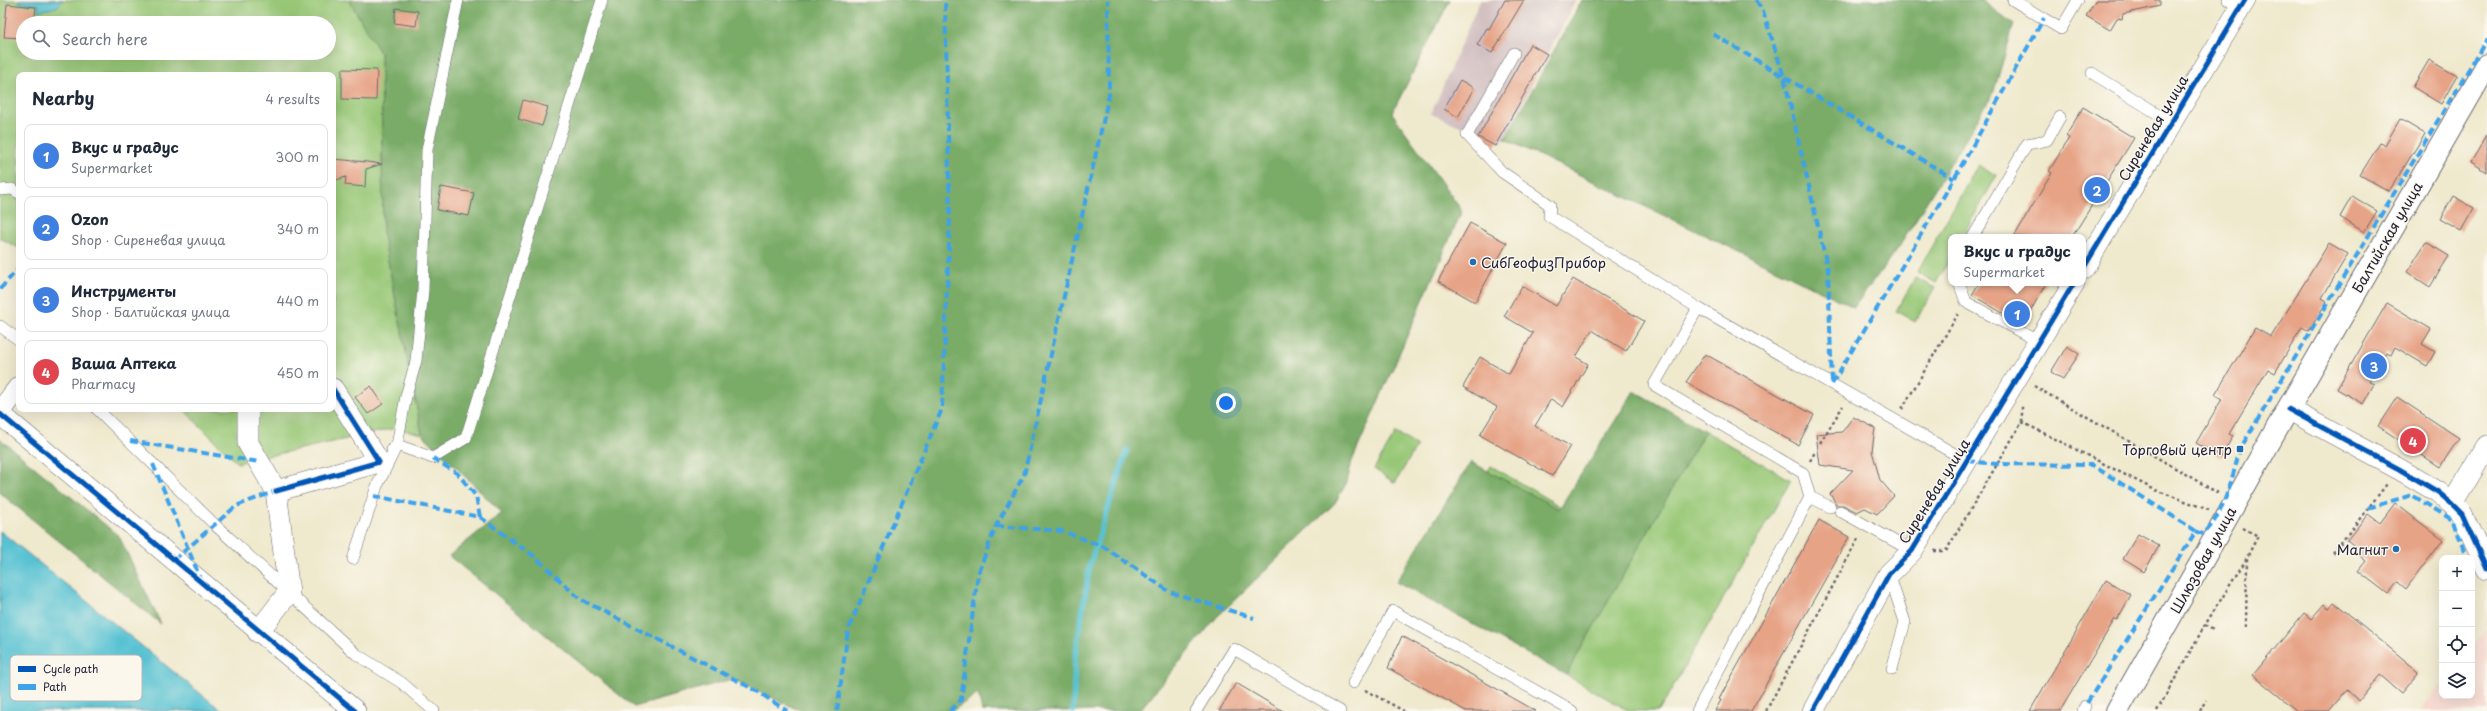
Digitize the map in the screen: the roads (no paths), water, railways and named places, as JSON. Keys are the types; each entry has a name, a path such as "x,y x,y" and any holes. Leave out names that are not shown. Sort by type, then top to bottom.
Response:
{"main road":[{"name":"Балтийская улица","path":"2288,410 2487,65"},
{"name":"Шлюзовая улица","path":"2118,711 2226,508 2288,410"}],"street":[{"name":"Сиреневая улица","path":"2086,264 2171,122 2237,3"},
{"name":"Сиреневая улица","path":"1813,711 1889,574 1912,551 2072,286"},
{"path":"16,392 0,413 258,632 355,711"},
{"path":"276,491 379,462 336,394"},
{"path":"2288,410 2399,468 2438,492 2462,514 2487,569"},
{"path":"248,412 248,443 276,491 289,592 258,632"},
{"path":"2452,504 2487,446"}],"lane":[{"path":"353,559 378,486 397,445 417,353 423,290 427,150 458,0"},
{"path":"397,445 433,458 466,438 602,0"},
{"path":"2013,0 2061,29 2078,0"},
{"path":"1514,53 1467,135 1502,172 1550,205 1550,216 1698,308 1967,461"},
{"path":"2092,73 2171,122"},
{"path":"1975,234 2027,144 2047,140 2060,117"},
{"path":"0,190 12,189 16,191"},
{"path":"1960,286 1966,302 2039,342"},
{"path":"1697,711 1810,497 1803,473 1654,385 1698,308"},
{"path":"0,326 16,338"},
{"path":"100,412 214,524 356,654 402,683 434,711"},
{"path":"379,462 397,445"},
{"path":"1810,497 1866,524 1912,551"},
{"path":"1889,574 1905,622 1892,669"},
{"path":"1353,683 1393,611 1572,711"},
{"path":"1196,711 1234,649 1340,711"}],"water":[{"path":"19,0 63,0 57,7 38,11 39,5 20,3"},
{"path":"0,531 222,711 0,711"}],"waterway":[{"path":"1073,711 1075,658 1090,564 1127,450"}],"place":[{"name":"Ozon","path":"2097,190"},
{"name":"СибГеофизПрибор","path":"1473,262"},
{"name":"Вкус и градус","path":"2017,314"},
{"name":"Инструменты","path":"2374,366"},
{"name":"Ваша Аптека","path":"2413,441"},
{"name":"Торговый центр","path":"2240,449"},
{"name":"Магнит","path":"2396,549"}]}
